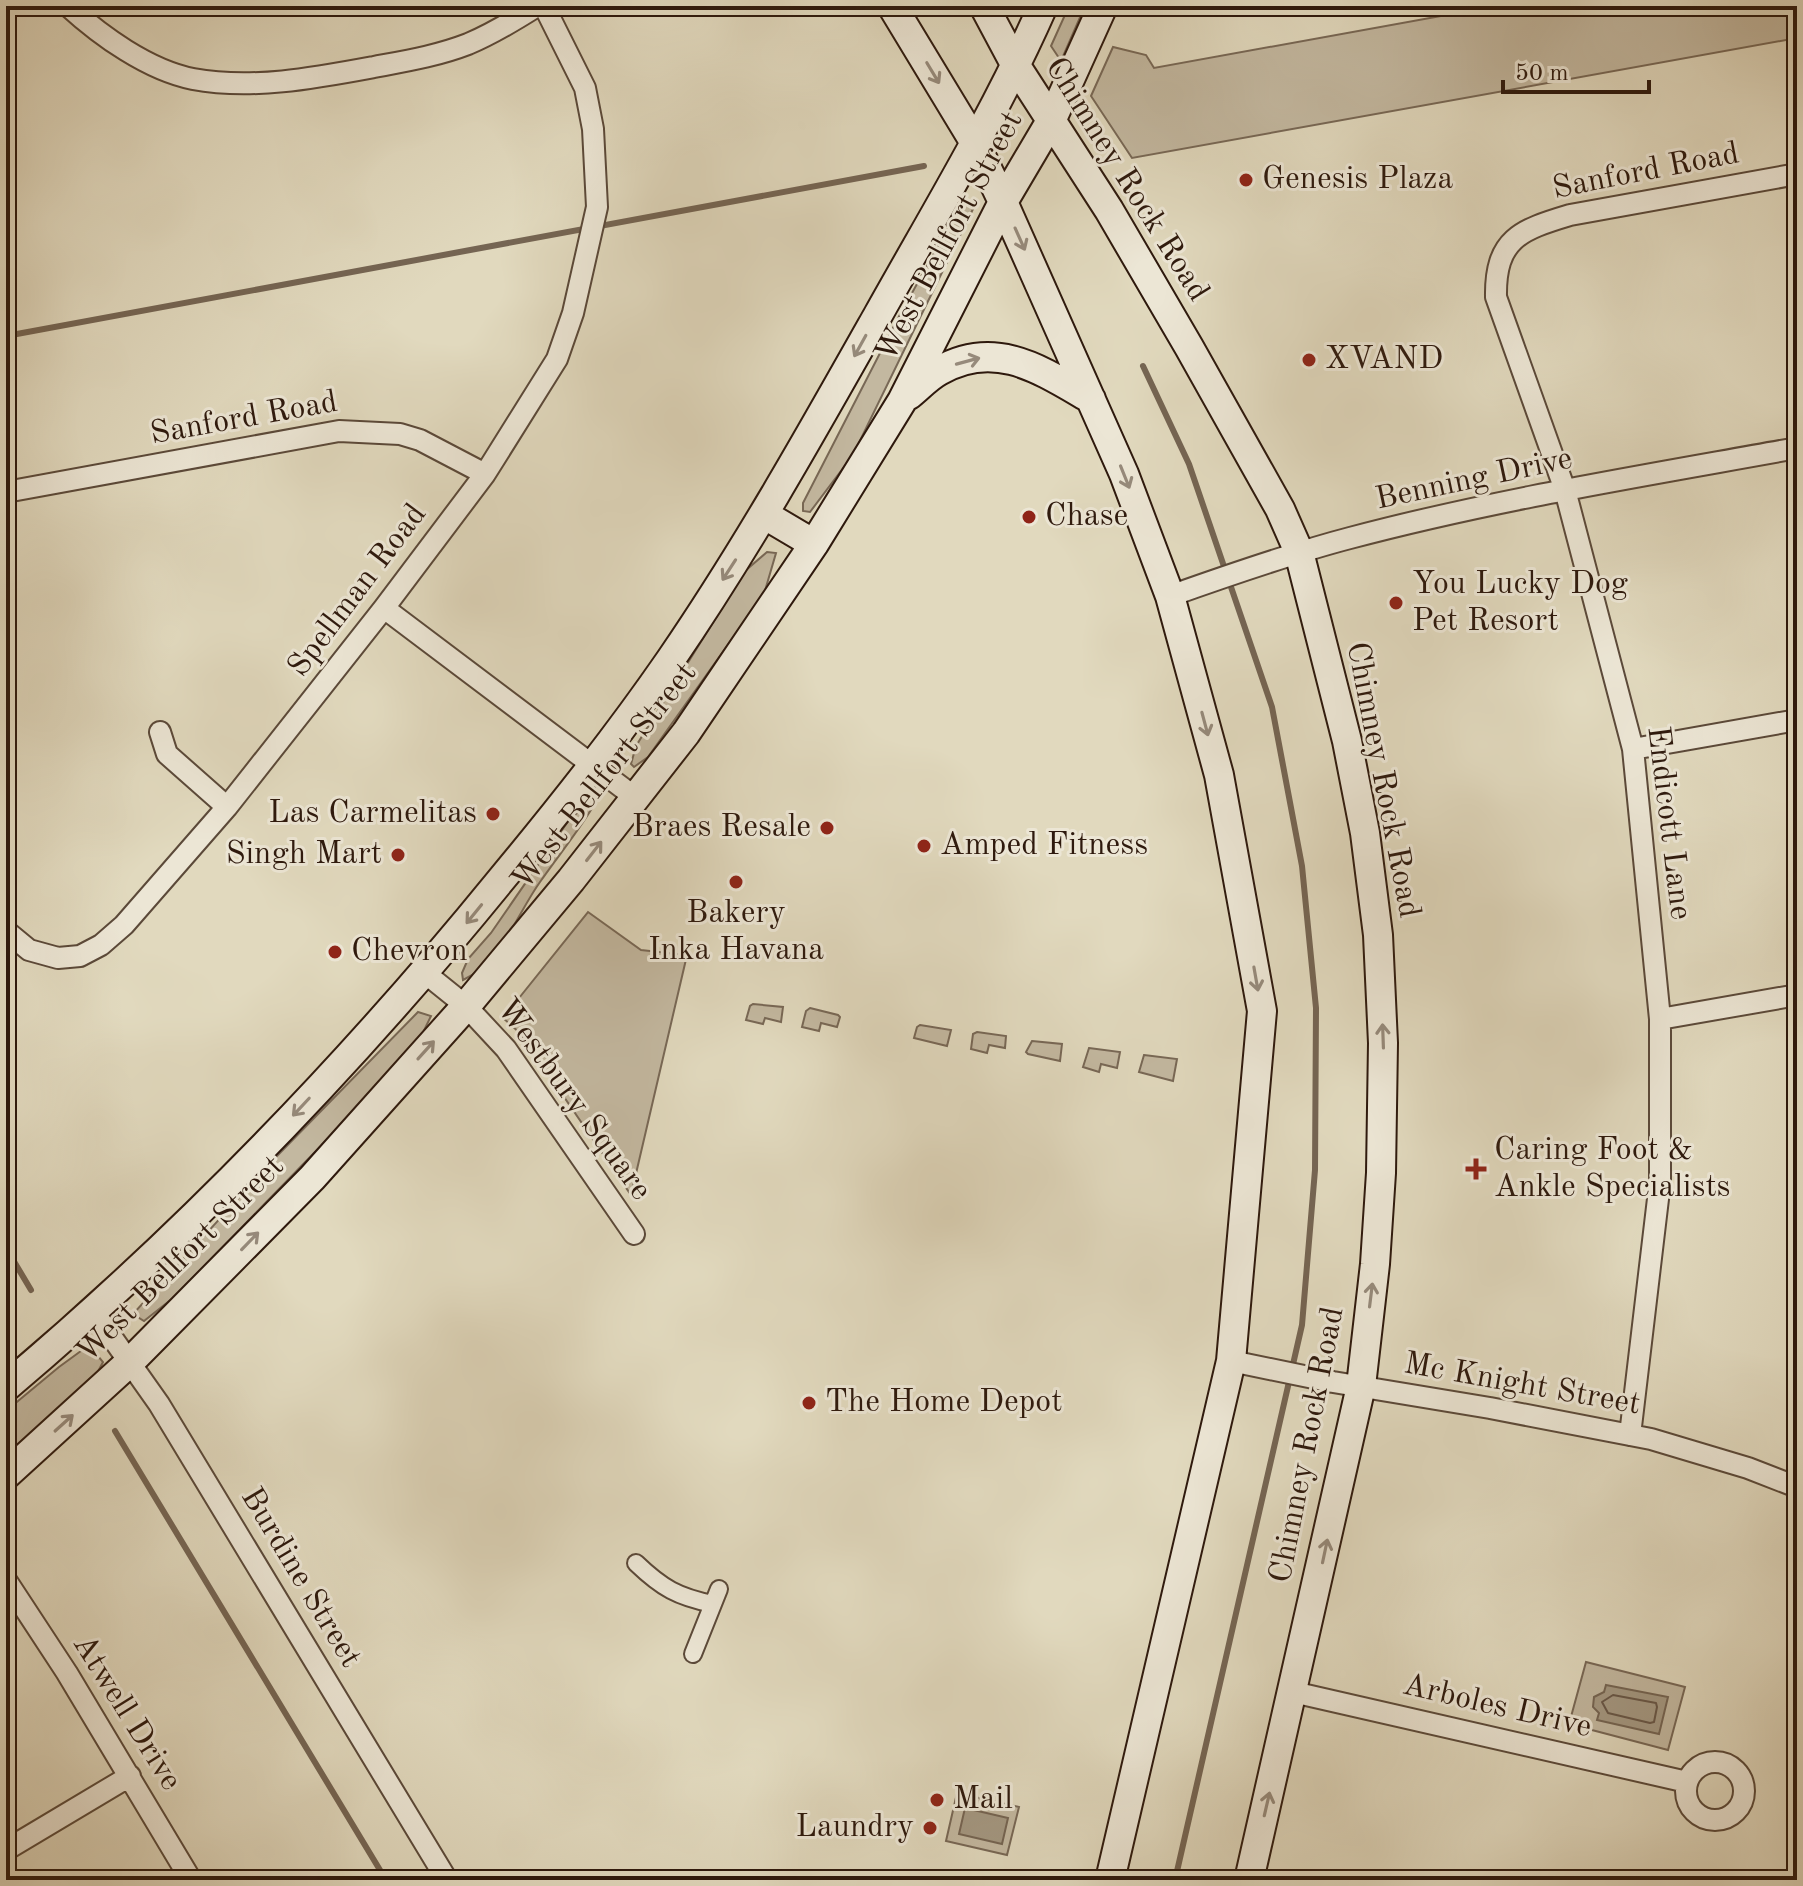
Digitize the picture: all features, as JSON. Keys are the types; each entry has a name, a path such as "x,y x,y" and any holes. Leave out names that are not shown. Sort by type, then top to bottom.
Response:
{"main road":[{"path":"892,6 975,143 1003,202 1124,474 1170,596 1219,775 1262,1011 1245,1364 1110,1880"},
{"name":"Chimney Rock Road","path":"984,6 1016,66 1109,210 1195,358 1261,473 1299,552 1347,741 1365,833 1378,935 1383,1043 1381,1173 1375,1264 1361,1386 1249,1880"},
{"name":"West Bellfort Street","path":"6,1387 94,1312 208,1205 425,973 594,766 670,661 765,515 975,143 1016,66 1043,6"},
{"name":"West Bellfort Street","path":"6,1475 131,1361 312,1178 466,1006 686,733 814,544 902,401 1003,202 1052,119 1103,6"},
{"path":"902,401 938,372 968,358 1002,356 1046,373 1091,399"},
{"path":"765,515 814,544"}],"street":[{"path":"68,6 116,44 165,69 190,78 260,83 327,76 428,57 469,43 537,6"},
{"name":"Spellman Road","path":"6,931 29,950 58,958 80,956 101,945 124,925 227,807 384,608 485,474 557,359 573,313 597,207 593,129 585,88 544,6"},
{"name":"Sanford Road","path":"1511,240 1539,225 1570,215 1797,174"},
{"name":"Endicott Lane","path":"1511,240 1496,272 1496,297 1565,490 1633,749 1660,1019 1660,1182 1630,1435"},
{"name":"Sanford Road","path":"6,492 339,431 368,431 410,437 485,474"},
{"name":"Benning Drive","path":"1170,596 1299,552 1411,522 1565,490 1797,448"},
{"path":"384,608 636,798"},
{"path":"1633,749 1797,720"},
{"path":"160,732 167,754 227,807"},
{"name":"Westbury Square","path":"425,973 466,1006 506,1049 634,1234"},
{"path":"1660,1019 1797,995"},
{"name":"Burdine Street","path":"94,1312 131,1361 193,1459 447,1880"},
{"name":"Mc Knight Street","path":"1245,1364 1630,1435 1748,1468 1797,1487"},
{"path":"636,1563 684,1599 716,1596 693,1654"},
{"name":"Atwell Drive","path":"6,1580 130,1776 191,1880"},
{"name":"Arboles Drive","path":"1293,1692 1687,1782"},
{"path":"6,1850 130,1776"}],"shaded area":[{"path":"1069,6 1085,6 1061,61 1051,46"},
{"path":"1496,6 1797,6 1797,38 1132,158 1091,96 1113,47 1146,55 1154,68"},
{"path":"963,201 973,209 853,455 810,512 803,511 803,503 897,320"},
{"path":"767,552 776,553 764,594 648,757 634,767 631,764 636,746 745,571"},
{"path":"587,804 594,805 540,882 498,950 488,962 463,980 462,973 468,959 491,933 569,820"},
{"path":"588,912 641,950 687,955 631,1195 521,1034 503,1018"},
{"path":"753,1004 783,1007 781,1022 765,1018 763,1024 746,1020"},
{"path":"810,1008 838,1015 837,1027 821,1023 819,1031 802,1027 806,1011"},
{"path":"418,1012 431,1016 415,1049 173,1298 144,1321 133,1314 275,1158"},
{"path":"920,1025 951,1030 947,1046 914,1038"},
{"path":"973,1034 1006,1036 1005,1048 989,1045 987,1053 971,1049"},
{"path":"1032,1041 1062,1044 1060,1061 1028,1054 1026,1052"},
{"path":"1089,1048 1120,1052 1117,1068 1101,1064 1099,1072 1083,1067"},
{"path":"1144,1055 1177,1059 1173,1081 1139,1072"},
{"path":"85,1348 93,1350 103,1362 94,1379 6,1455 6,1411"},
{"path":"1586,1662 1685,1687 1668,1750 1569,1724"},
{"path":"957,1793 1019,1807 1007,1855 946,1841"}],"water":[{"path":"1606,1685 1668,1697 1659,1734 1597,1720 1599,1713 1593,1707 1594,1697 1604,1692"},
{"path":"965,1808 1008,1818 1002,1844 959,1834"}],"waterway":[{"path":"6,336 924,166"},
{"path":"1143,366 1189,464 1272,707 1302,866 1316,1008 1315,1170 1302,1325 1175,1880"},
{"path":"6,1248 31,1290"},
{"path":"115,1431 386,1880"}],"place":[{"name":"Genesis Plaza","path":"1246,180"},
{"name":"XVAND","path":"1309,360"},
{"name":"Chase","path":"1029,517"},
{"name":"You Lucky Dog Pet Resort","path":"1396,603"},
{"name":"Las Carmelitas","path":"493,814"},
{"name":"Braes Resale","path":"827,828"},
{"name":"Amped Fitness","path":"924,846"},
{"name":"Singh Mart","path":"398,855"},
{"name":"Bakery Inka Havana","path":"736,882"},
{"name":"Chevron","path":"335,952"},
{"name":"Caring Foot & Ankle Specialists","path":"1476,1169"},
{"name":"The Home Depot","path":"809,1403"},
{"name":"Mail","path":"937,1800"},
{"name":"Laundry","path":"930,1828"}]}
